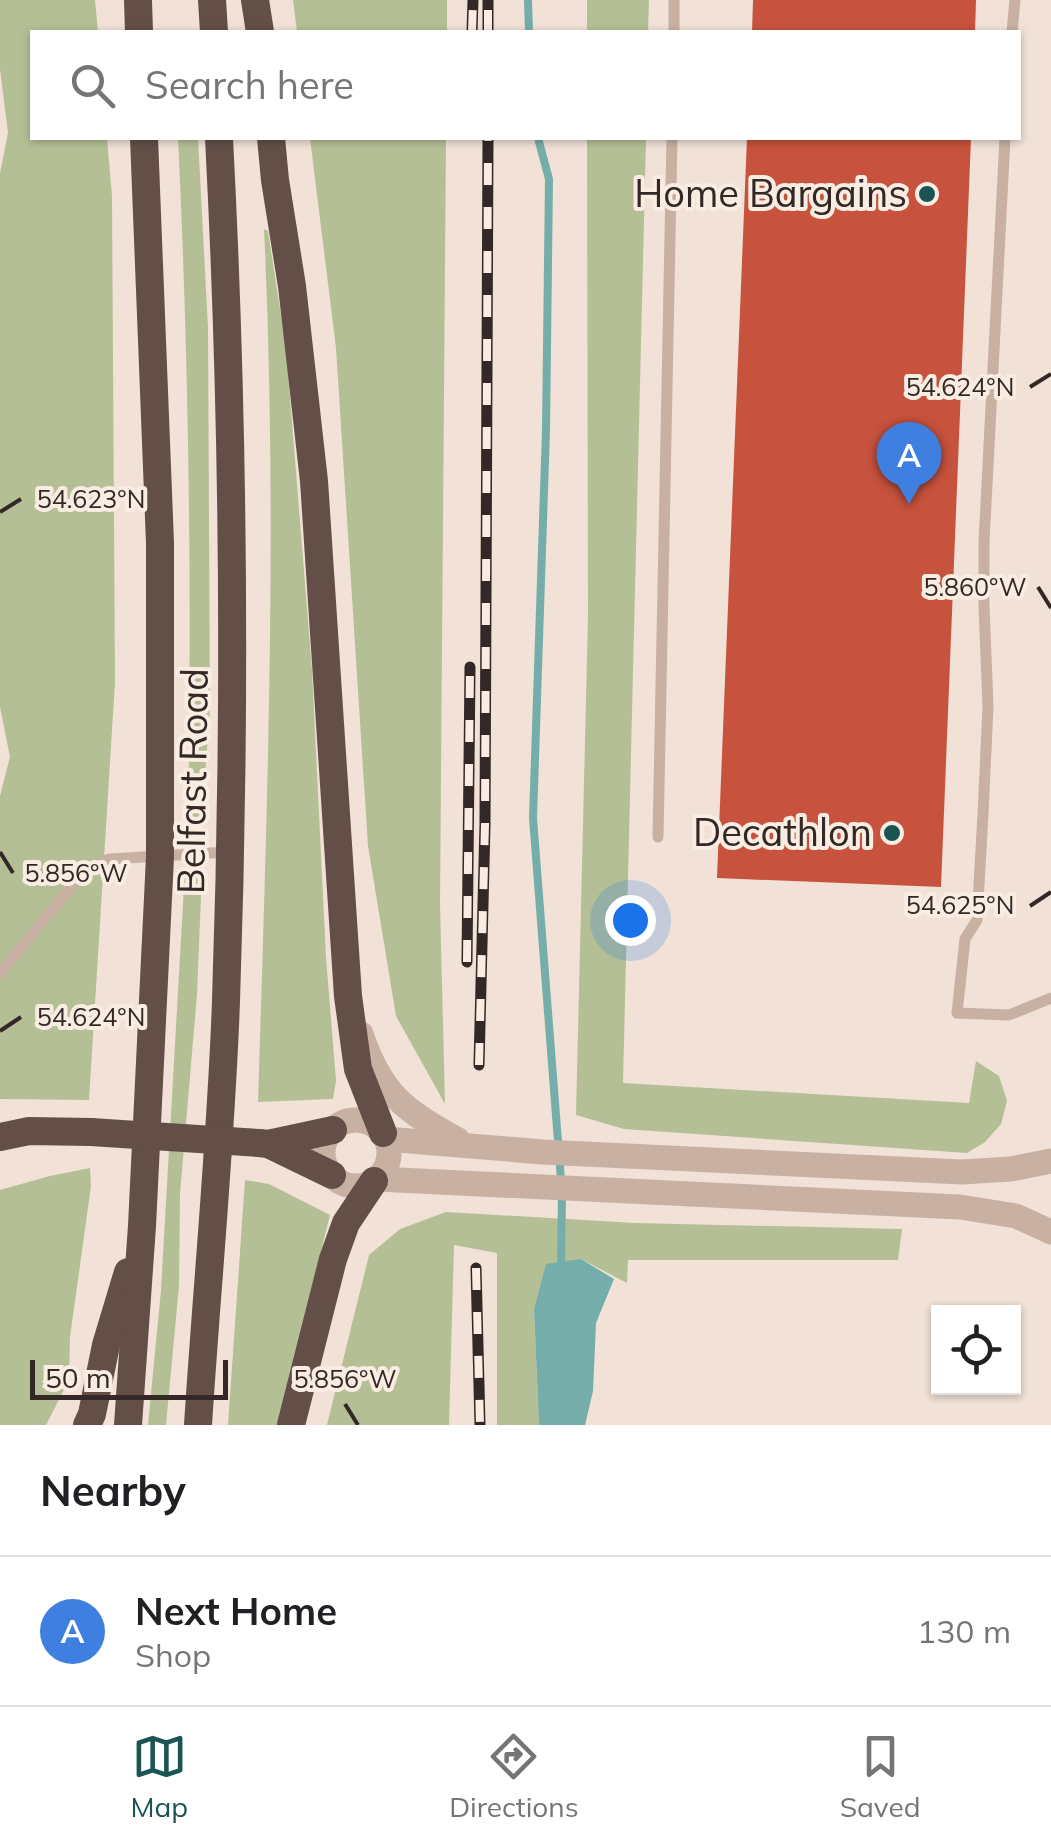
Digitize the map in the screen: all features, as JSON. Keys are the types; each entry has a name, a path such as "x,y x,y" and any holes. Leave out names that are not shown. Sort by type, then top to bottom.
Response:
{"highway":[{"path":"138,0 140,30"},
{"path":"212,0 214,30"},
{"path":"255,0 260,30"},
{"name":"Belfast Road","path":"128,1425 160,857 160,543 144,140"},
{"name":"Belfast Road","path":"198,1425 226,1005 233,690 228,307 219,140"},
{"path":"271,140 314,482 348,996 358,1068 384,1136"},
{"path":"0,1137 29,1130 263,1144 332,1130"},
{"path":"263,1144 332,1176"},
{"path":"291,1425 333,1259 346,1223 375,1180"},
{"path":"87,1425 142,1226"}],"street":[{"path":"348,996 369,1059 390,1094 416,1117 469,1146"},
{"path":"352,1120 374,1126 384,1136 389,1156 383,1172 367,1184 352,1186 332,1176 323,1158 326,1138 332,1130 352,1120"},
{"path":"384,1136 543,1152 962,1172 1011,1170 1051,1161"},
{"path":"375,1180 960,1208 1016,1216 1051,1232"}],"lane":[{"path":"674,0 674,30"},
{"path":"1012,30 1014,0"},
{"path":"658,837 672,140"},
{"path":"1004,140 984,542 988,707 983,814 977,920 965,939 957,1013 1010,1015 1051,998"},
{"path":"0,973 84,872 109,859 230,852"}],"green space":[{"path":"0,0 95,0 98,30 30,30 30,140 107,140 112,196 115,682 89,1100 0,1099 0,796 10,757 0,707 0,173 8,133 0,69"},
{"path":"293,0 447,0 447,30 297,30"},
{"path":"587,0 649,0 648,30 587,30"},
{"path":"178,140 198,140 208,328 210,709 199,823 188,821 185,308"},
{"path":"310,140 446,140 440,904 445,1104 396,1016 368,846 336,348"},
{"path":"587,140 646,140 623,1083 969,1103 976,1061 999,1076 1007,1101 1001,1124 985,1142 967,1153 624,1129 576,1115 588,616"},
{"path":"264,229 268,231 286,348 312,670 336,1081 333,1099 258,1102 271,557"},
{"path":"193,863 202,872 197,994 180,1194 179,1286 166,1425 148,1425 161,1290 185,869"},
{"path":"90,1168 91,1186 70,1337 69,1380 46,1425 0,1425 0,1190"},
{"path":"245,1180 269,1184 330,1215 278,1425 228,1425"},
{"path":"446,1212 635,1223 902,1229 898,1260 628,1260 627,1283 581,1259 534,1310 539,1425 497,1425 497,1253 454,1245 449,1425 327,1425 369,1255 400,1229"}],"water":[{"path":"581,1259 614,1279 596,1323 593,1391 585,1425 539,1425 534,1310 546,1264"}],"building":[{"path":"753,0 976,0 975,30 752,30"},
{"path":"747,140 971,140 941,887 717,878"}],"waterway":[{"path":"528,0 529,30"},
{"path":"539,140 549,179 546,431 533,818 562,1193 561,1270"}],"railway":[{"path":"472,30 473,0"},
{"path":"488,0 488,30"},
{"path":"479,1065 485,824 488,140"},
{"path":"467,962 470,667"},
{"path":"476,1268 480,1425"}],"place":[{"name":"Home Bargains","path":"927,194"},
{"name":"Next Home","path":"909,504"},
{"name":"Decathlon","path":"892,833"}]}
